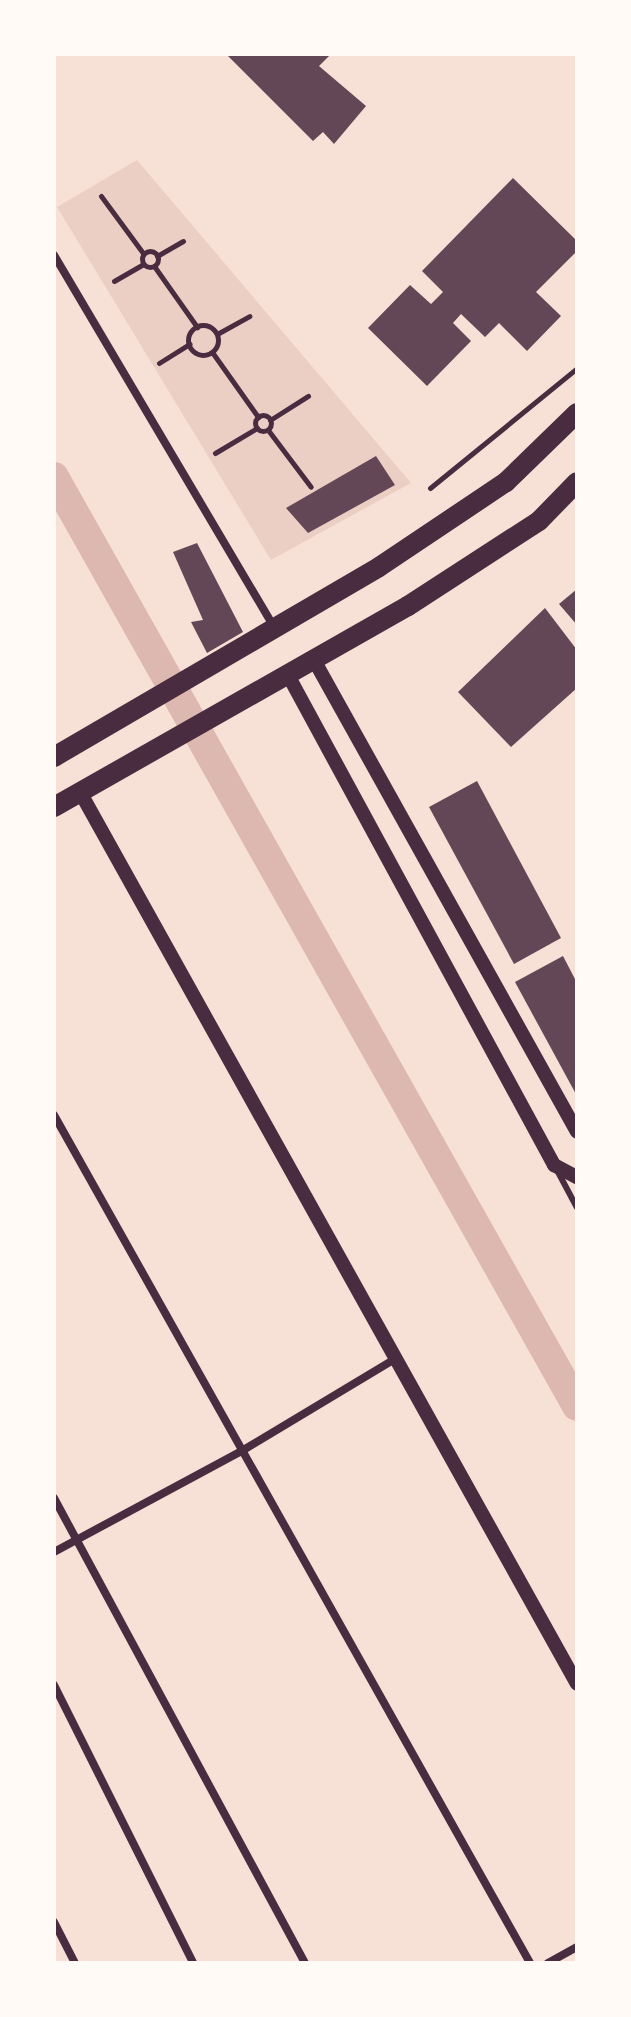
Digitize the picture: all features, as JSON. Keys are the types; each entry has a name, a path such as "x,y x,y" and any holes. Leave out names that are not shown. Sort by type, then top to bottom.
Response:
{"main road":[{"path":"54,757 250,647 506,482 577,413"},
{"path":"54,807 79,790 265,689 539,521 577,482"}],"street":[{"path":"54,255 276,631"},
{"path":"314,660 577,1132"},
{"path":"288,675 554,1165 577,1177"},
{"path":"79,790 393,1360 577,1684"},
{"path":"54,1115 240,1452 530,1963"},
{"path":"54,1552 240,1452 393,1360"},
{"path":"54,1498 80,1539 305,1963"},
{"path":"54,1685 193,1963"},
{"path":"54,1922 75,1963"},
{"path":"548,1963 577,1947"}],"lane":[{"path":"554,1165 577,1207"}],"path":[{"path":"101,196 143,253 143,264"},
{"path":"154,266 157,256 183,241"},
{"path":"143,253 151,250 157,256"},
{"path":"114,281 143,264 154,266 197,327"},
{"path":"212,352 217,334 249,316"},
{"path":"197,327 210,327 217,334"},
{"path":"159,363 189,344 197,327"},
{"path":"189,344 199,354 212,352"},
{"path":"212,352 258,417 257,428"},
{"path":"430,488 577,368"},
{"path":"258,417 270,420 308,396"},
{"path":"268,430 270,420"},
{"path":"215,453 257,428 268,430 311,487"}],"shaded area":[{"path":"137,160 411,483 271,560 57,207"}],"building":[{"path":"226,54 331,54 319,66 366,106 334,144 323,132 313,141"},
{"path":"513,178 577,241 577,251 536,292 561,316 527,351 499,323 485,337 461,314 453,323 471,341 427,386 368,328 410,285 431,304 443,292 422,271"},
{"path":"376,456 395,485 308,533 286,508"},
{"path":"197,543 243,632 207,653 191,622 203,620 173,552"},
{"path":"577,589 577,625 559,604"},
{"path":"545,608 577,650 577,688 511,747 458,692"},
{"path":"477,781 561,938 514,964 429,807"},
{"path":"563,956 577,983 577,1096 515,982"}],"waterway":[{"path":"54,477 577,1406"}]}
